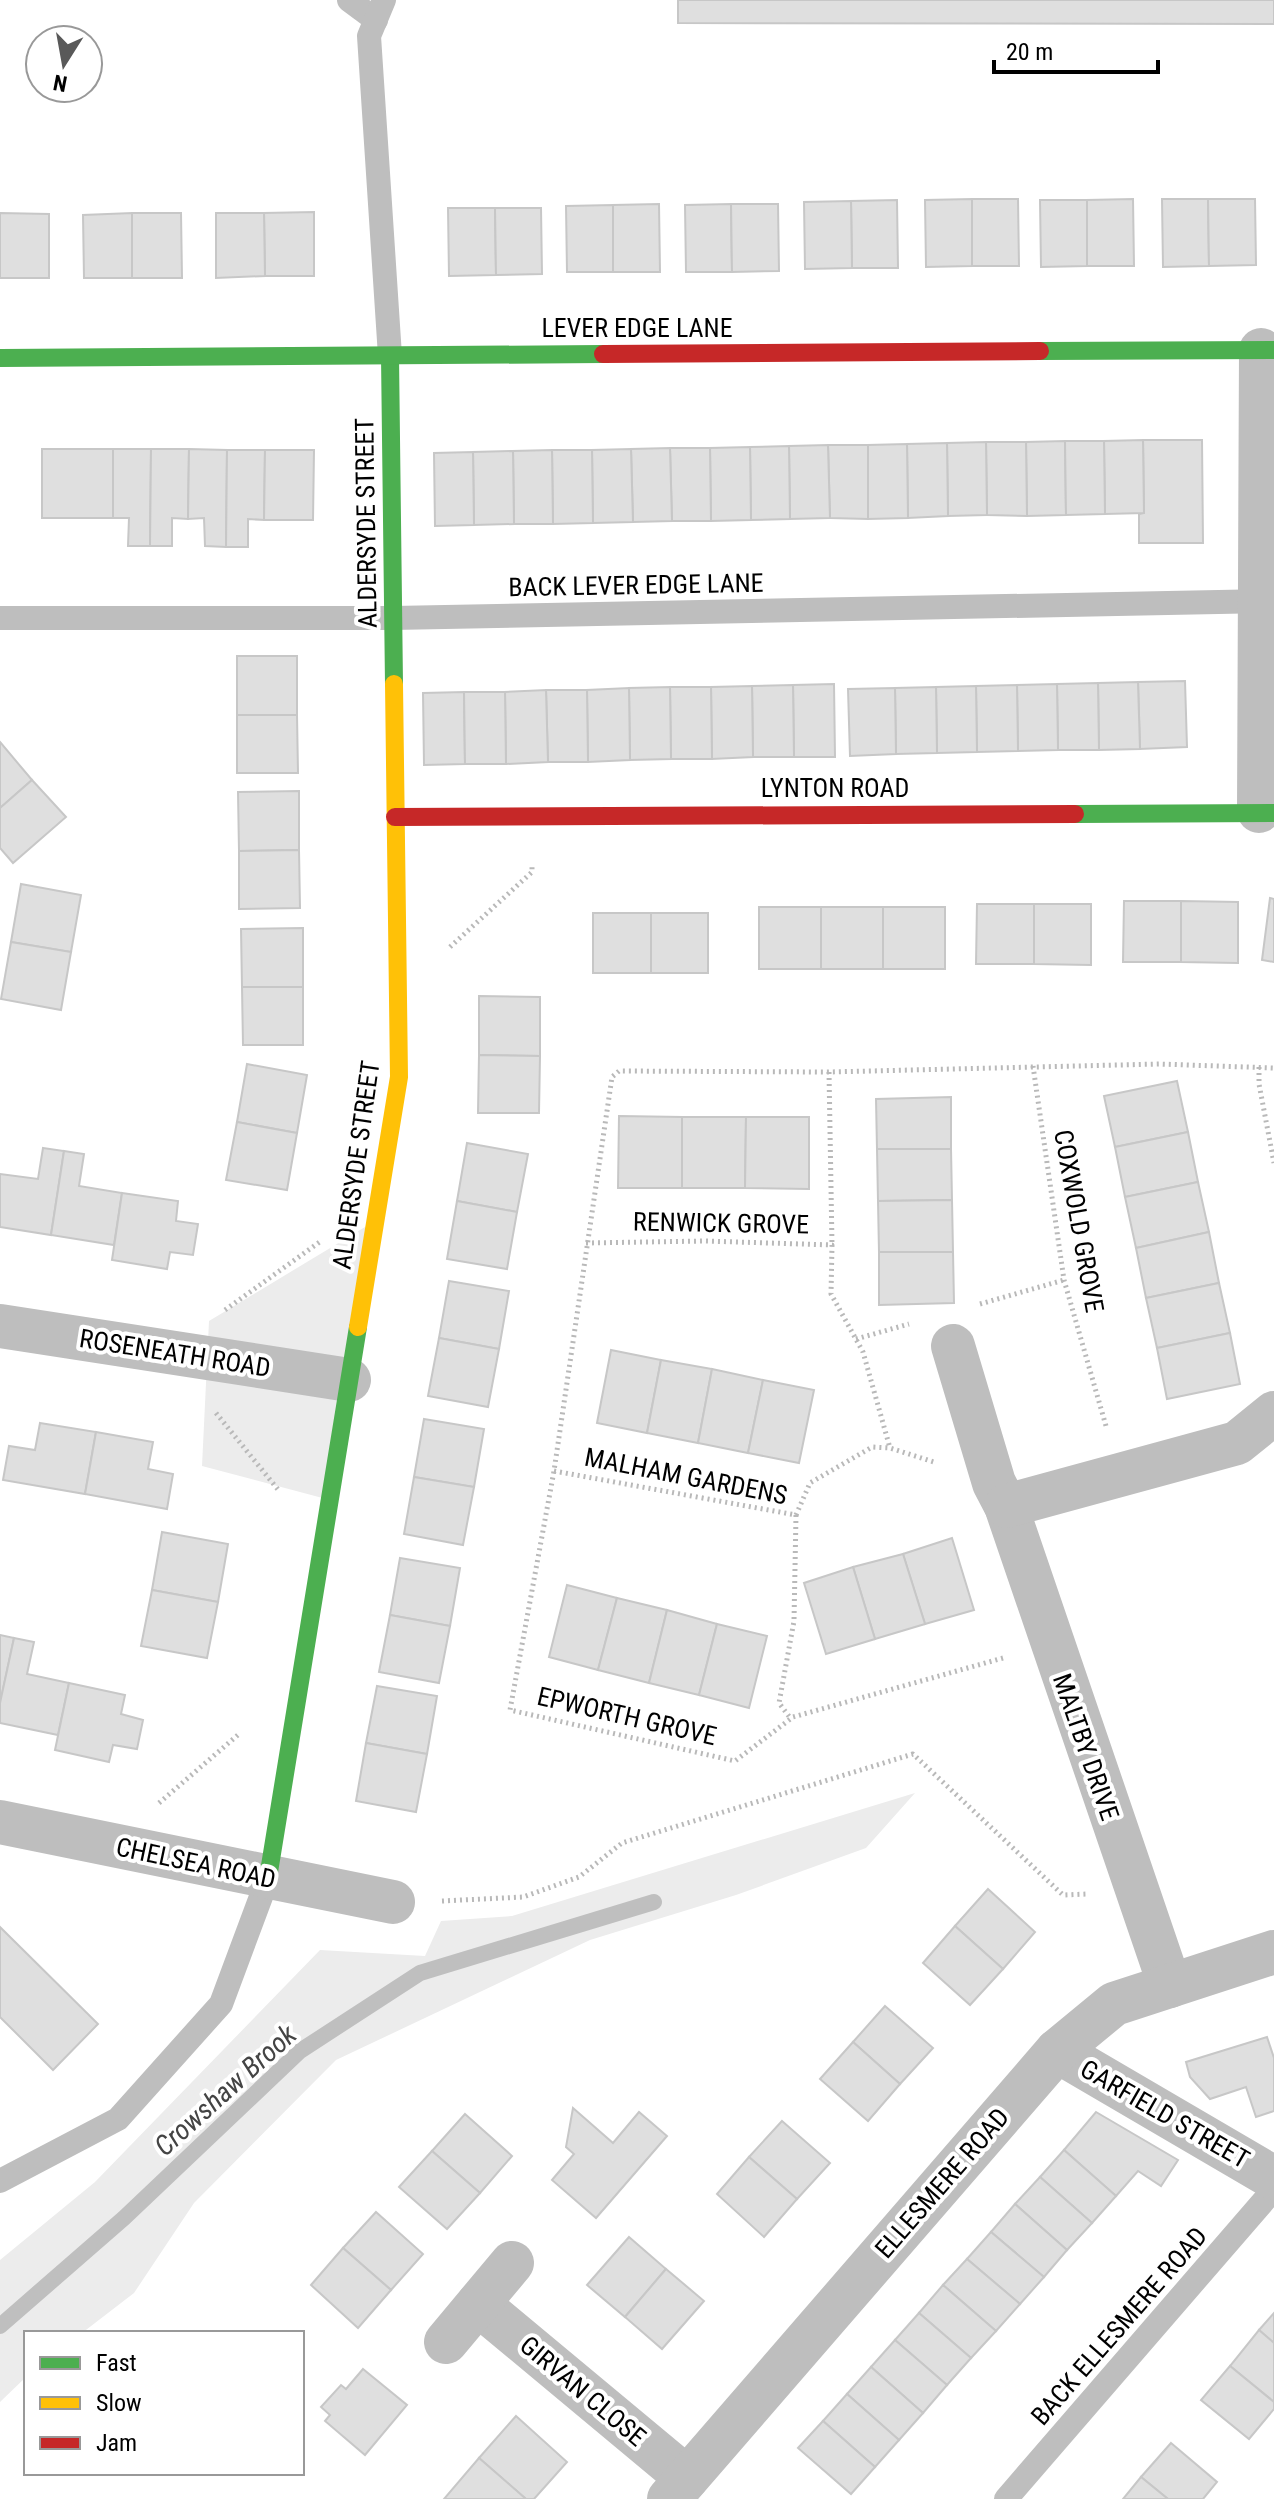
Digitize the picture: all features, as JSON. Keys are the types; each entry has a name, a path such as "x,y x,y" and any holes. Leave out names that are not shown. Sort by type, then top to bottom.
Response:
{"street":[{"name":"LEVER EDGE LANE","path":"0,358 1268,350"},
{"path":"1266,812 1268,350"},
{"name":"ALDERSYDE STREET","path":"268,1878 399,1077 390,356"},
{"name":"LYNTON ROAD","path":"395,817 1266,812"},
{"name":"ROSENEATH ROAD","path":"0,1326 349,1380"},
{"name":"MALTBY DRIVE","path":"953,1346 1051,1645 1170,1986"},
{"path":"1000,1494 1120,1473 1237,1443 1274,1413"},
{"name":"CHELSEA ROAD","path":"0,1822 393,1902"},
{"name":"ELLESMERE ROAD","path":"678,2488 1057,2051 1114,2004 1274,1952"},
{"name":"GARFIELD STREET","path":"1057,2051 1274,2178"},
{"path":"446,2342 512,2263"},
{"name":"GIRVAN CLOSE","path":"478,2304 678,2488"}],"lane":[{"path":"349,0 380,10 369,36 390,356"},
{"name":"BACK LEVER EDGE LANE","path":"0,618 393,618 1267,601"},
{"path":"0,2181 118,2119 221,2004 268,1878"},
{"name":"BACK ELLESMERE ROAD","path":"1006,2499 1274,2189"}],"path":[{"path":"397,952 442,954 532,872 533,816"},
{"path":"554,1471 612,1077 619,1071 829,1072 1033,1066 1274,1068"},
{"name":"COXWOLD GROVE","path":"1033,1066 1064,1280 1120,1473"},
{"path":"1259,1067 1259,1084 1274,1163"},
{"path":"829,1072 832,1245"},
{"path":"330,1500 279,1492 199,1391 209,1321 328,1236 372,1241"},
{"name":"RENWICK GROVE","path":"586,1243 705,1241 832,1245 831,1294 863,1352 890,1448"},
{"path":"796,1515 810,1483 872,1447 890,1448 1000,1494"},
{"name":"MALHAM GARDENS","path":"554,1471 796,1515 794,1621 779,1703 791,1719"},
{"name":"EPWORTH GROVE","path":"554,1471 510,1710 735,1761 791,1719 1051,1645"},
{"path":"141,1852 149,1812 249,1725 292,1733"},
{"path":"393,1902 523,1897 579,1877 622,1843 913,1754 1063,1895 1136,1893"}],"shaded area":[{"path":"375,1221 330,1500 202,1466 209,1321"},
{"path":"915,1793 866,1848 736,1895 590,1940 336,2060 194,2203 134,2293 85,2331 24,2331 24,2379 0,2402 0,2260 95,2182 320,1950 425,1956 441,1921 512,1916"}],"building":[{"path":"678,0 1274,0 1274,24 678,23"},
{"path":"972,199 972,266 926,267 925,200"},
{"path":"972,199 1018,199 1019,266 972,266"},
{"path":"1133,199 1134,266 1087,266 1087,200"},
{"path":"1162,199 1208,199 1209,266 1163,267"},
{"path":"1208,199 1255,199 1256,265 1209,266"},
{"path":"897,200 898,268 852,268 851,201"},
{"path":"1040,200 1087,200 1087,266 1041,267"},
{"path":"851,201 852,268 805,269 804,202"},
{"path":"659,204 660,272 613,272 613,205"},
{"path":"731,204 732,272 686,272 685,205"},
{"path":"731,204 778,204 779,271 732,272"},
{"path":"613,205 613,272 567,272 566,206"},
{"path":"448,208 495,208 496,275 449,276"},
{"path":"495,208 541,208 542,274 496,275"},
{"path":"314,212 314,276 265,276 264,213"},
{"path":"0,213 49,214 49,278 0,278"},
{"path":"132,213 132,278 84,278 83,215"},
{"path":"132,213 181,213 182,278 132,278"},
{"path":"216,213 264,213 265,276 216,278"},
{"path":"1143,440 1202,440 1203,543 1139,543 1139,514 1144,513"},
{"path":"1143,440 1144,513 1105,514 1104,441"},
{"path":"1065,441 1066,515 1027,516 1026,442"},
{"path":"1065,441 1104,441 1105,514 1066,515"},
{"path":"986,442 1026,442 1027,516 987,515"},
{"path":"986,442 987,515 948,516 947,443"},
{"path":"947,443 948,516 908,518 907,444"},
{"path":"907,444 908,518 868,519 868,445"},
{"path":"828,445 868,445 868,519 830,518"},
{"path":"828,445 830,518 790,519 789,446"},
{"path":"789,446 790,519 751,520 750,447"},
{"path":"750,447 751,520 711,521 710,448"},
{"path":"670,448 710,448 711,521 672,521"},
{"path":"670,448 672,521 633,522 631,449"},
{"path":"42,449 113,449 113,518 42,518"},
{"path":"113,449 151,449 150,546 128,546 129,518 113,518"},
{"path":"151,449 189,449 188,519 172,518 172,546 150,546"},
{"path":"189,449 227,450 226,547 205,546 204,518 188,519"},
{"path":"631,449 633,522 593,523 592,450"},
{"path":"227,450 265,450 264,520 248,519 248,547 226,547"},
{"path":"265,450 314,450 313,520 264,520"},
{"path":"552,450 592,450 593,523 553,524"},
{"path":"552,450 553,524 514,524 513,451"},
{"path":"513,451 514,524 474,525 473,452"},
{"path":"473,452 474,525 435,526 434,453"},
{"path":"237,656 297,656 297,715 237,715"},
{"path":"1185,681 1187,747 1140,749 1138,682"},
{"path":"1138,682 1140,749 1099,750 1098,683"},
{"path":"1098,683 1099,750 1058,750 1057,684"},
{"path":"834,684 835,757 794,757 793,685"},
{"path":"1057,684 1058,750 1018,751 1017,685"},
{"path":"793,685 794,757 753,757 752,686"},
{"path":"1017,685 1018,751 977,752 976,686"},
{"path":"752,686 753,757 712,759 711,687"},
{"path":"976,686 977,752 937,753 936,687"},
{"path":"670,687 711,687 712,759 671,759"},
{"path":"670,687 671,759 630,760 629,688"},
{"path":"936,687 937,753 896,754 895,688"},
{"path":"629,688 630,760 588,762 587,690"},
{"path":"895,688 896,754 850,756 848,689"},
{"path":"546,690 587,690 588,762 548,762"},
{"path":"546,690 548,762 506,764 505,692"},
{"path":"464,692 465,764 424,765 423,693"},
{"path":"464,692 505,692 506,764 465,764"},
{"path":"237,715 297,715 298,773 237,773"},
{"path":"0,742 32,780 0,808"},
{"path":"32,780 66,817 13,863 0,848 0,808"},
{"path":"299,791 299,850 239,851 238,792"},
{"path":"299,850 300,908 239,909 239,851"},
{"path":"21,884 81,895 71,952 11,942"},
{"path":"1270,898 1274,899 1274,962 1262,960"},
{"path":"1124,901 1181,901 1181,962 1123,962"},
{"path":"1181,901 1238,902 1238,963 1181,962"},
{"path":"977,904 1034,904 1034,964 976,964"},
{"path":"1034,904 1091,904 1091,965 1034,964"},
{"path":"759,907 821,907 821,969 759,969"},
{"path":"821,907 883,907 883,969 821,969"},
{"path":"883,907 945,907 945,969 883,969"},
{"path":"593,913 651,913 651,973 593,973"},
{"path":"651,913 708,913 708,973 651,973"},
{"path":"303,928 303,987 242,987 241,929"},
{"path":"11,942 71,952 61,1010 1,999"},
{"path":"242,987 303,987 303,1045 243,1045"},
{"path":"479,996 540,997 540,1056 479,1055"},
{"path":"479,1055 540,1056 539,1113 478,1113"},
{"path":"247,1064 307,1075 297,1133 237,1122"},
{"path":"1177,1081 1188,1132 1115,1147 1104,1096"},
{"path":"951,1097 951,1149 877,1149 876,1099"},
{"path":"619,1116 682,1117 682,1188 618,1188"},
{"path":"682,1117 746,1117 745,1188 682,1188"},
{"path":"746,1117 809,1117 809,1189 745,1188"},
{"path":"237,1122 297,1133 287,1190 226,1180"},
{"path":"1188,1132 1198,1182 1125,1197 1115,1147"},
{"path":"467,1143 528,1154 517,1212 457,1201"},
{"path":"43,1148 64,1151 51,1235 0,1227 0,1174 38,1179"},
{"path":"877,1149 951,1149 952,1200 878,1201"},
{"path":"64,1151 84,1154 79,1186 122,1193 114,1245 51,1235"},
{"path":"1198,1182 1209,1232 1136,1248 1125,1197"},
{"path":"122,1193 178,1201 176,1221 198,1224 193,1255 170,1252 167,1269 112,1260"},
{"path":"952,1200 953,1252 879,1252 878,1201"},
{"path":"457,1201 517,1212 507,1269 447,1259"},
{"path":"1209,1232 1219,1283 1146,1298 1136,1248"},
{"path":"879,1252 953,1252 954,1303 879,1305"},
{"path":"449,1281 509,1291 499,1349 439,1338"},
{"path":"1219,1283 1230,1333 1157,1348 1146,1298"},
{"path":"1230,1333 1240,1384 1167,1399 1157,1348"},
{"path":"439,1338 499,1349 488,1407 428,1396"},
{"path":"611,1350 661,1360 647,1433 597,1423"},
{"path":"661,1360 712,1369 698,1443 647,1433"},
{"path":"712,1369 763,1380 748,1453 698,1443"},
{"path":"763,1380 814,1390 799,1463 748,1453"},
{"path":"424,1419 484,1429 474,1487 414,1477"},
{"path":"40,1423 96,1432 85,1494 3,1480 9,1446 35,1450"},
{"path":"96,1432 153,1442 148,1469 173,1474 167,1509 85,1494"},
{"path":"414,1477 474,1487 463,1545 404,1534"},
{"path":"162,1532 228,1544 218,1602 152,1590"},
{"path":"952,1538 974,1610 925,1624 903,1554"},
{"path":"903,1554 925,1624 875,1639 853,1567"},
{"path":"400,1558 460,1568 450,1626 390,1615"},
{"path":"853,1567 875,1639 826,1654 804,1583"},
{"path":"567,1585 617,1598 598,1670 549,1657"},
{"path":"152,1590 218,1602 207,1658 141,1646"},
{"path":"617,1598 667,1610 649,1683 598,1670"},
{"path":"667,1610 717,1624 699,1695 649,1683"},
{"path":"390,1615 450,1626 439,1683 379,1672"},
{"path":"717,1624 767,1636 749,1708 699,1695"},
{"path":"0,1635 14,1638 0,1703"},
{"path":"14,1638 34,1642 27,1674 69,1683 58,1735 0,1723 0,1703"},
{"path":"69,1683 125,1695 121,1714 143,1720 137,1749 113,1745 109,1762 55,1750"},
{"path":"377,1686 437,1696 427,1754 366,1743"},
{"path":"366,1743 427,1754 416,1812 356,1801"},
{"path":"988,1889 1035,1932 1003,1969 955,1926"},
{"path":"955,1926 1003,1969 970,2005 923,1963"},
{"path":"0,1927 98,2024 53,2070 0,2017"},
{"path":"885,2006 933,2048 900,2084 853,2042"},
{"path":"1267,2037 1274,2058 1274,2111 1256,2117 1246,2087 1210,2099 1190,2077 1186,2062"},
{"path":"853,2042 900,2084 868,2121 820,2079"},
{"path":"573,2108 613,2143 639,2112 667,2136 596,2218 552,2180 574,2154 566,2147"},
{"path":"1096,2112 1178,2160 1161,2186 1138,2171 1116,2196 1064,2150"},
{"path":"465,2114 512,2156 480,2193 432,2151"},
{"path":"782,2121 830,2163 797,2199 749,2157"},
{"path":"1064,2150 1116,2196 1092,2223 1040,2177"},
{"path":"432,2151 480,2193 447,2229 399,2187"},
{"path":"749,2157 797,2199 764,2237 717,2194"},
{"path":"1040,2177 1092,2223 1067,2250 1015,2204"},
{"path":"1015,2204 1067,2250 1044,2277 991,2232"},
{"path":"376,2212 423,2254 391,2290 343,2248"},
{"path":"991,2232 1044,2277 1020,2304 967,2259"},
{"path":"629,2237 666,2269 625,2317 587,2285"},
{"path":"343,2248 391,2290 358,2328 311,2285"},
{"path":"967,2259 1020,2304 996,2331 943,2285"},
{"path":"666,2269 704,2301 662,2349 625,2317"},
{"path":"943,2285 996,2331 971,2358 919,2313"},
{"path":"919,2313 971,2358 947,2385 895,2340"},
{"path":"1274,2313 1274,2343 1259,2330"},
{"path":"1259,2330 1274,2343 1274,2402 1230,2366"},
{"path":"895,2340 947,2385 923,2413 871,2367"},
{"path":"1230,2366 1274,2402 1274,2409 1249,2439 1201,2400"},
{"path":"871,2367 923,2413 899,2440 847,2394"},
{"path":"363,2369 407,2405 365,2455 325,2421 330,2415 321,2407 341,2385 346,2389"},
{"path":"847,2394 899,2440 875,2467 823,2421"},
{"path":"516,2416 567,2462 534,2499 526,2499 479,2458"},
{"path":"823,2421 875,2467 851,2494 798,2448"},
{"path":"1171,2443 1217,2482 1203,2499 1168,2499 1141,2477"},
{"path":"479,2458 526,2499 444,2499"},
{"path":"1141,2477 1168,2499 1123,2499"}],"waterway":[{"name":"Crowshaw Brook","path":"0,2326 124,2218 300,2051 420,1973 654,1902"}],"traffic: fast":[{"path":"1040,351 1274,350"},
{"path":"0,358 603,354"},
{"path":"390,356 394,684"},
{"path":"1075,814 1274,813"},
{"path":"268,1878 358,1327"}],"traffic: slow":[{"path":"358,1327 399,1077 394,684"}],"traffic: jam":[{"path":"603,354 1040,351"},
{"path":"395,817 1075,814"}]}
